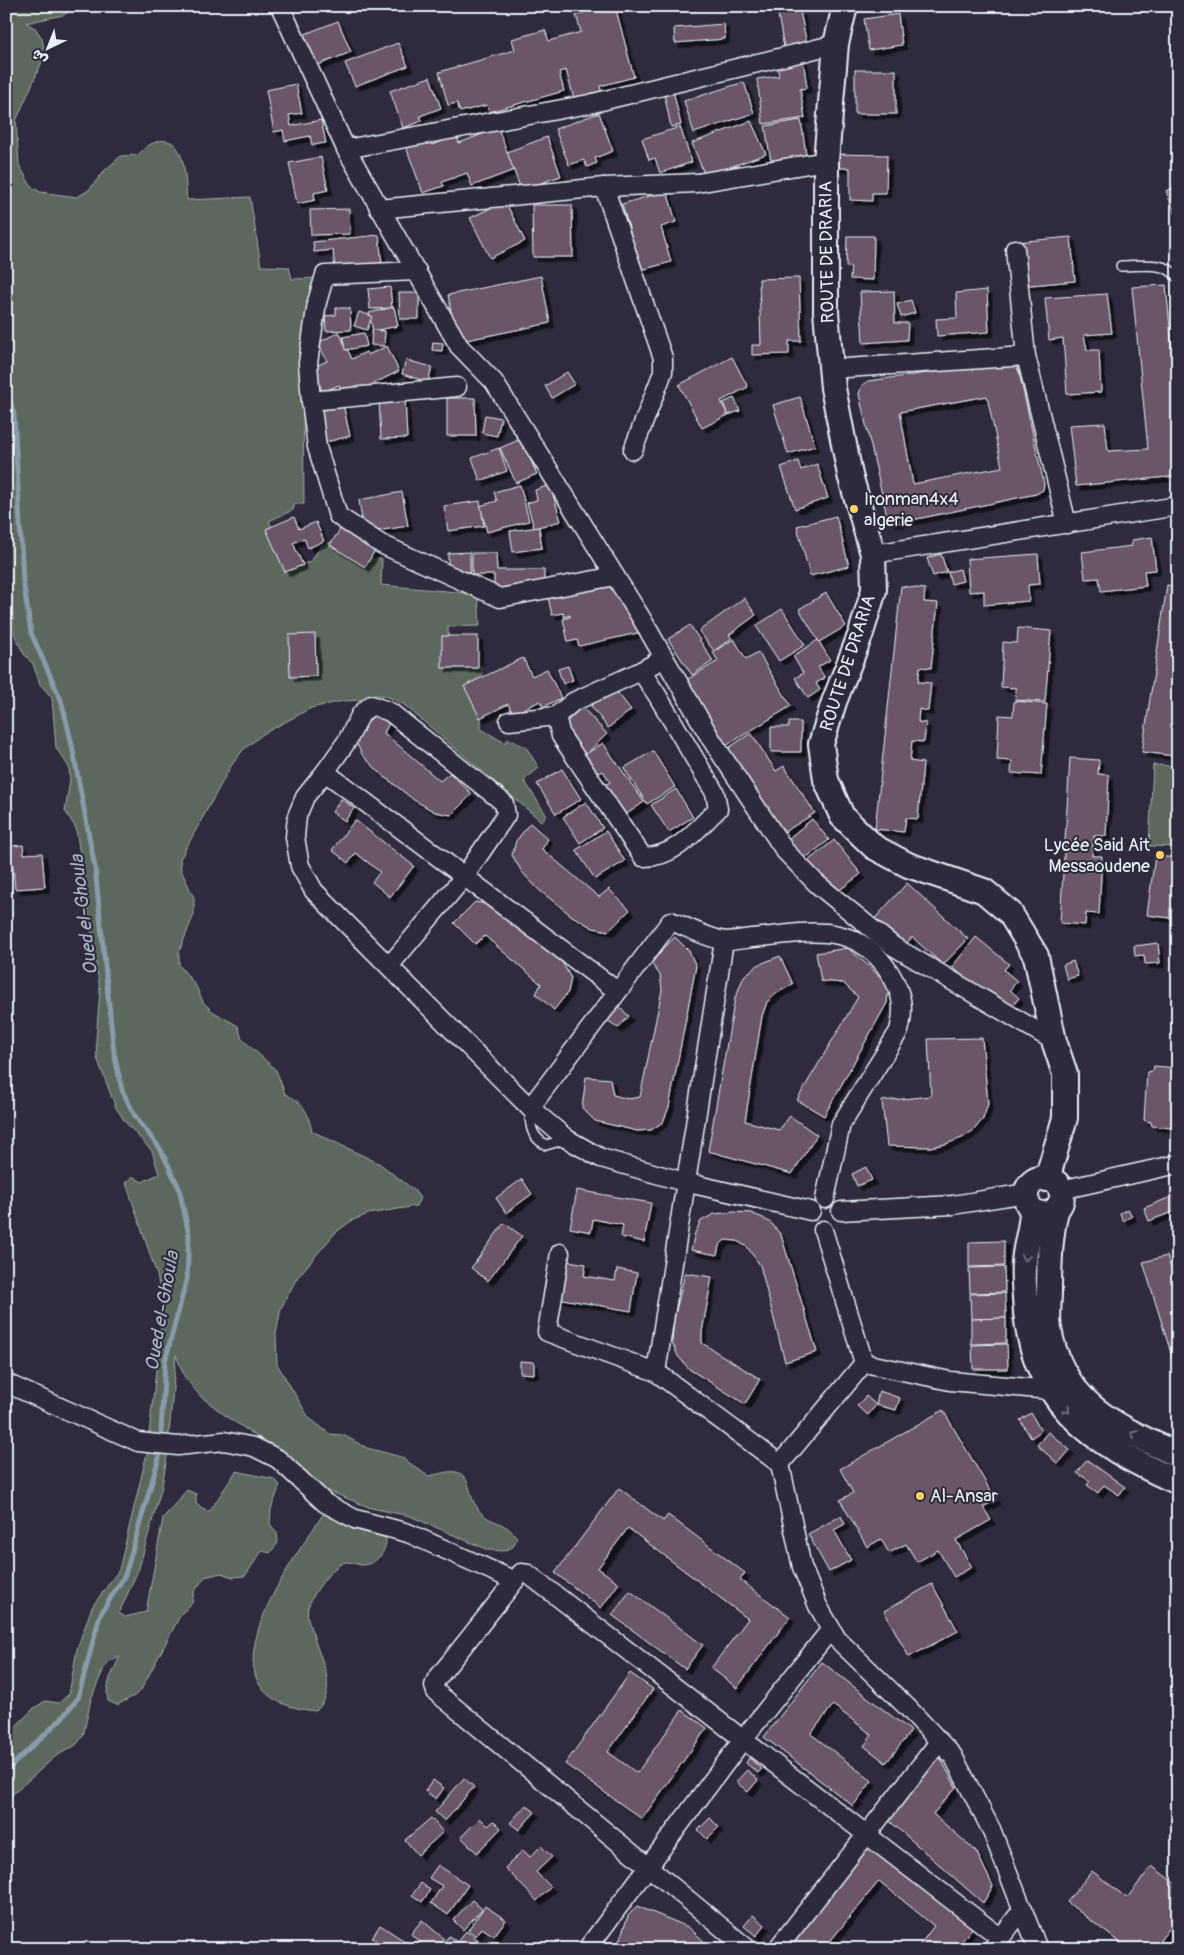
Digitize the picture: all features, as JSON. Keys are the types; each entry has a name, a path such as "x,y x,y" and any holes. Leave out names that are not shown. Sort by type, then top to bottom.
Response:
{"main road":[{"name":"ROUTE DE DRARIA","path":"845,6 836,44 826,161 826,312 831,369 850,475 873,554 874,590 861,633 834,702 821,744 826,780 842,816 874,847 908,865 984,891 1010,914 1036,956 1054,1041 1065,1074 1065,1118 1055,1192 1049,1278 1049,1328 1058,1359 1071,1386 1096,1412 1131,1434 1178,1455"},
{"path":"1029,1202 1043,1214 1055,1192 1041,1179 1031,1184 1029,1202 1024,1264 1026,1315 1030,1346 1050,1390 1085,1429 1109,1447 1147,1468 1178,1482"}],"street":[{"path":"280,6 346,149 459,346 494,382 615,576 711,739 785,851 817,884 893,946 1054,1041"},
{"path":"346,149 589,104 836,44"},
{"path":"379,209 604,187 697,183 826,161"},
{"path":"604,187 663,358 663,372 633,450"},
{"path":"1015,249 1026,356 1067,524"},
{"path":"417,271 326,275 317,302 308,363 311,401 318,447 338,516 381,544 500,598 615,576"},
{"path":"831,369 1026,356"},
{"path":"311,401 457,387"},
{"path":"873,554 1178,506"},
{"path":"510,721 556,716 573,702 641,671 664,658"},
{"path":"556,716 561,736 642,857 654,858 673,851 718,809 715,793 658,696 641,671"},
{"path":"390,965 464,877 506,815 504,803 390,712 370,705 365,709 325,772 305,797 297,816 295,837 300,866 314,891 390,965 530,1108 567,1139 601,1158 684,1182 811,1211"},
{"path":"325,772 617,992"},
{"path":"530,1108 671,921 724,941 805,934 834,934 852,938 880,956 902,996 903,1015 899,1031 841,1124 825,1199"},
{"path":"656,1372 684,1182 724,941"},
{"path":"1055,1192 1178,1164"},
{"path":"825,1199 835,1202 841,1210 840,1221 828,1230 823,1230 814,1225 811,1211 816,1202 825,1199"},
{"path":"841,1210 1029,1202"},
{"path":"823,1230 864,1363"},
{"path":"560,1253 547,1332 656,1372 780,1464 802,1567 818,1606 837,1639 907,1707 952,1756 992,1828 1038,1949"},
{"path":"780,1464 864,1363"},
{"path":"864,1363 950,1381 1050,1390"},
{"path":"6,1383 21,1388 138,1442 178,1446 224,1442 254,1447 278,1459 325,1503 355,1519 408,1533 513,1580"},
{"path":"748,1949 436,1692 434,1686 436,1680 513,1580 521,1573 528,1574 867,1834 996,1944 1024,1909"},
{"path":"587,1949 744,1738 831,1629"},
{"path":"777,1949 939,1742"}],"lane":[{"path":"1121,266 1161,265 1174,273 1178,278"}],"green space":[{"path":"6,6 81,6 63,15 26,23 35,28 42,38 45,55 16,121 19,165 31,186 40,192 77,197 89,190 103,172 121,156 138,155 153,143 169,141 180,153 183,162 187,200 250,197 261,266 289,267 292,279 317,278 303,392 304,504 295,504 293,510 269,521 290,570 311,561 321,546 339,539 370,552 370,559 382,559 381,585 478,594 480,626 448,627 449,668 482,666 481,729 505,743 508,739 526,747 539,768 524,780 547,816 541,821 403,704 386,696 375,695 364,700 343,701 311,708 263,734 243,750 231,766 180,859 181,870 194,898 194,914 179,952 179,965 196,986 203,1002 212,1011 238,1026 242,1039 276,1070 285,1094 304,1108 312,1131 380,1164 414,1190 420,1198 416,1206 368,1214 351,1221 335,1233 297,1278 281,1308 276,1334 277,1364 309,1418 330,1434 343,1435 367,1448 401,1457 428,1476 456,1472 463,1476 468,1483 476,1506 481,1512 491,1520 507,1527 517,1538 513,1547 503,1551 488,1550 410,1516 371,1508 326,1490 277,1449 230,1419 200,1396 184,1376 176,1355 167,1457 162,1486 139,1568 119,1613 125,1617 146,1612 163,1518 187,1490 196,1494 196,1503 202,1509 210,1511 236,1471 274,1479 280,1485 271,1509 270,1524 277,1533 278,1543 270,1553 262,1551 245,1576 233,1577 221,1573 205,1577 194,1592 192,1603 181,1614 141,1690 117,1705 108,1701 107,1691 110,1678 120,1656 109,1661 103,1670 91,1699 83,1736 76,1745 56,1756 6,1800 6,1736 33,1709 45,1701 59,1703 69,1694 77,1649 92,1607 119,1570 147,1453 163,1306 157,1275 126,1183 132,1176 142,1182 159,1174 152,1151 126,1123 116,1108 97,1058 96,1040 100,990 76,828 65,811 70,780 69,767 56,748 52,698 40,684 33,664 24,654 14,634 6,556"},
{"path":"1153,765 1178,766 1178,847 1149,846"},
{"path":"324,1513 352,1529 386,1538 386,1543 380,1557 371,1563 361,1565 346,1562 335,1568 323,1581 310,1603 308,1618 326,1674 327,1684 327,1693 316,1711 278,1702 259,1683 253,1658 259,1628 272,1596"}],"building":[{"path":"615,6 634,77 600,86 602,95 575,102 566,70 559,72 564,91 489,112 487,105 460,112 457,103 448,105 439,72 515,50 512,39 545,30 549,41 581,32 576,15"},
{"path":"782,6 797,6 798,11 784,14"},
{"path":"800,11 808,49 785,53 778,15"},
{"path":"898,14 902,45 869,50 864,19"},
{"path":"338,21 351,52 313,67 300,36"},
{"path":"724,24 725,39 675,43 674,28"},
{"path":"398,43 408,66 355,86 345,63"},
{"path":"803,59 807,88 800,89 805,118 763,124 757,79 779,76 777,63"},
{"path":"855,70 896,70 896,114 855,114"},
{"path":"430,77 441,108 420,116 422,121 403,128 390,91"},
{"path":"744,82 754,113 694,133 684,101"},
{"path":"296,84 302,113 289,115 291,126 321,120 326,143 312,145 310,136 285,141 283,130 274,132 266,90"},
{"path":"673,90 681,125 671,127 664,93"},
{"path":"599,113 613,151 595,158 597,163 587,167 584,160 569,165 555,129"},
{"path":"801,120 807,161 772,167 765,126"},
{"path":"751,121 766,154 705,176 692,143"},
{"path":"680,127 692,162 660,173 655,158 649,160 642,139"},
{"path":"498,128 514,170 472,186 467,173 442,182 444,186 423,193 406,147 429,138 432,145 457,136 459,143"},
{"path":"547,137 561,176 521,190 507,152"},
{"path":"833,154 887,155 886,193 872,193 872,201 850,200 850,168 833,168"},
{"path":"321,157 328,190 314,193 315,200 297,204 289,163"},
{"path":"1178,186 1178,221 1166,191"},
{"path":"667,191 676,222 661,227 671,262 641,270 622,204"},
{"path":"505,201 525,241 490,258 470,218"},
{"path":"532,205 572,205 573,257 533,257"},
{"path":"349,209 350,234 311,235 310,210"},
{"path":"379,235 382,264 335,269 333,250 314,252 313,242"},
{"path":"847,236 874,236 873,280 850,279 851,267 846,267"},
{"path":"1071,237 1075,281 1020,286 1016,242"},
{"path":"541,276 550,323 457,342 448,295"},
{"path":"799,278 801,341 789,341 789,354 752,355 752,345 761,345 759,279"},
{"path":"1166,285 1178,411 1178,476 1076,486 1069,425 1105,423 1108,451 1148,449 1132,287"},
{"path":"390,287 392,308 370,309 368,289"},
{"path":"987,290 989,332 937,336 936,319 957,318 956,293"},
{"path":"894,291 895,323 908,323 907,340 863,343 860,292"},
{"path":"399,293 419,293 419,319 400,319"},
{"path":"1107,294 1112,333 1084,335 1087,350 1099,350 1101,392 1067,394 1063,338 1049,340 1045,298"},
{"path":"911,300 915,313 901,317 897,304"},
{"path":"394,307 398,326 373,331 369,313"},
{"path":"336,308 350,308 351,330 326,331 325,316 336,315"},
{"path":"359,312 372,316 367,330 354,326"},
{"path":"372,330 385,331 384,346 371,345"},
{"path":"339,332 352,359 366,352 368,355 387,346 399,371 345,398 339,385 323,392 311,368 327,361 318,343"},
{"path":"364,333 367,346 345,350 343,337"},
{"path":"433,342 443,343 442,351 432,350"},
{"path":"732,357 748,387 721,401 728,415 702,428 679,385"},
{"path":"406,360 432,367 428,382 402,374"},
{"path":"1009,362 1016,365 1044,484 1043,490 1036,494 898,523 890,521 886,512 859,394 862,385 868,381","holes":["987,396 1002,467 913,484 900,412"]},
{"path":"567,372 575,384 552,398 545,386"},
{"path":"800,397 815,446 788,454 773,405"},
{"path":"447,398 475,398 476,436 447,436"},
{"path":"734,398 740,411 728,415 723,403"},
{"path":"342,399 350,436 322,443 313,406"},
{"path":"405,399 407,438 381,439 379,400"},
{"path":"485,415 501,418 497,436 482,433"},
{"path":"521,439 537,474 516,483 500,448"},
{"path":"499,448 507,471 480,481 472,458"},
{"path":"798,461 801,470 817,464 828,498 795,509 781,467"},
{"path":"520,485 529,521 487,532 480,506 497,501 494,492"},
{"path":"550,485 561,521 534,528 527,503 537,500 535,490"},
{"path":"402,492 408,526 364,533 359,500"},
{"path":"480,501 484,526 448,531 444,506"},
{"path":"836,516 849,566 810,576 797,526"},
{"path":"294,517 299,529 316,522 324,541 308,548 304,538 293,543 303,565 285,572 266,529"},
{"path":"343,525 377,547 365,567 330,545"},
{"path":"539,527 542,548 513,552 510,531"},
{"path":"1152,537 1156,570 1144,571 1146,586 1101,591 1099,578 1085,579 1082,552 1132,546 1132,540"},
{"path":"470,552 470,572 448,572 448,553"},
{"path":"472,553 496,553 497,570 544,570 544,588 494,588 494,575 472,575"},
{"path":"941,554 947,572 933,576 927,558"},
{"path":"1038,554 1040,584 1028,585 1029,601 984,605 984,591 969,592 967,559"},
{"path":"960,569 963,581 951,584 948,572"},
{"path":"609,585 621,589 629,616 632,615 642,632 579,646 577,640 568,642 563,619 570,617 570,615 564,617 563,613 552,615 547,593"},
{"path":"1167,585 1178,587 1178,742 1174,756 1142,752"},
{"path":"901,586 925,589 924,602 938,603 931,668 920,667 918,682 931,683 928,711 919,709 918,722 926,723 924,742 912,741 910,761 923,763 918,819 906,818 904,832 875,829"},
{"path":"826,593 846,626 819,642 799,609"},
{"path":"744,598 756,615 729,635 732,638 714,651 699,631"},
{"path":"782,609 805,645 779,661 756,626"},
{"path":"690,625 713,661 692,675 668,639"},
{"path":"1018,628 1051,631 1045,702 1015,700 1016,688 1001,687 1003,642 1017,643"},
{"path":"315,634 316,676 290,677 289,635"},
{"path":"442,636 478,636 478,668 442,668"},
{"path":"734,639 746,659 758,652 791,706 724,747 683,682 718,661 713,652"},
{"path":"818,640 830,660 818,667 825,678 816,683 820,690 808,698 795,678 803,673 793,656"},
{"path":"523,658 532,676 547,669 561,698 543,707 540,701 513,714 508,704 480,718 464,686"},
{"path":"568,666 573,680 563,684 558,669"},
{"path":"614,688 631,710 608,728 591,706"},
{"path":"1014,701 1047,704 1041,775 1011,773 1012,761 997,760 999,715 1013,716"},
{"path":"371,707 389,723 384,733 440,781 450,773 472,794 451,815 435,812 414,800 381,774 363,756 354,739"},
{"path":"582,707 607,734 582,758 561,727"},
{"path":"789,722 801,722 801,752 771,752 771,727 789,727"},
{"path":"751,733 776,771 784,766 815,813 778,836 724,751"},
{"path":"603,743 644,802 621,818 600,788 610,782 603,771 593,777 580,758"},
{"path":"653,751 675,787 647,804 624,768"},
{"path":"1070,758 1099,760 1098,774 1109,775 1106,836 1094,836 1092,856 1102,856 1099,914 1086,913 1085,925 1060,923"},
{"path":"562,769 581,799 556,814 537,784"},
{"path":"676,789 693,817 669,832 651,805"},
{"path":"341,799 354,808 345,821 332,812"},
{"path":"586,802 603,828 580,843 563,817"},
{"path":"812,819 829,840 799,863 783,843"},
{"path":"355,820 414,866 390,897 372,882 380,872 356,853 348,863 332,850"},
{"path":"530,823 548,839 542,849 599,897 609,889 630,910 609,931 593,928 572,916 539,890 522,872 512,855 516,841"},
{"path":"606,831 625,861 595,879 576,850"},
{"path":"834,840 861,874 837,892 829,882 827,884 808,861"},
{"path":"23,845 24,854 42,853 45,887 15,889 11,846"},
{"path":"1155,856 1178,858 1178,918 1175,918 1175,908 1170,908 1170,918 1147,915"},
{"path":"907,883 968,939 943,965 912,937 903,948 869,925"},
{"path":"475,902 491,905 544,943 562,962 571,978 568,992 554,1010 536,994 541,984 485,936 475,944 454,923"},
{"path":"675,937 689,951 696,966 669,1107 663,1122 651,1130 637,1131 595,1121 582,1108 586,1077 610,1079 613,1095 628,1099 640,1097 662,990 660,975 650,962"},
{"path":"976,937 1009,964 1004,970 1017,981 1010,990 1019,998 1007,1013 952,967"},
{"path":"1158,943 1160,963 1145,964 1144,955 1135,956 1134,946"},
{"path":"848,948 889,984 887,1003 824,1116 797,1100 858,997 843,983 821,981 816,953"},
{"path":"780,956 793,984 777,993 767,1002 762,1016 745,1121 779,1130 790,1116 817,1135 792,1174 708,1151 735,998 744,976 758,965"},
{"path":"1073,961 1078,976 1067,979 1063,965"},
{"path":"618,1006 629,1016 618,1028 606,1019"},
{"path":"982,1038 988,1104 983,1119 974,1130 962,1138 930,1147 887,1146 882,1101 931,1096 928,1039"},
{"path":"1154,1066 1177,1068 1172,1128 1152,1126 1151,1122 1144,1120 1147,1072 1153,1071"},
{"path":"866,1167 872,1180 857,1186 852,1174"},
{"path":"522,1179 532,1194 506,1213 496,1198"},
{"path":"577,1190 651,1203 644,1242 621,1237 623,1225 593,1219 591,1232 570,1228"},
{"path":"1178,1194 1178,1210 1149,1221 1144,1208"},
{"path":"1128,1209 1132,1216 1123,1221 1120,1213"},
{"path":"751,1213 763,1218 772,1224 781,1235 817,1352 785,1362 760,1265 747,1247 737,1241 725,1240 719,1246 717,1255 691,1250 695,1233 701,1221 714,1214"},
{"path":"504,1223 522,1236 488,1281 471,1268"},
{"path":"1004,1241 1004,1266 969,1267 969,1242"},
{"path":"1167,1256 1178,1291 1178,1376 1143,1262"},
{"path":"563,1260 586,1264 584,1276 615,1281 617,1269 637,1273 631,1311 557,1298"},
{"path":"1004,1267 1005,1292 970,1293 969,1268"},
{"path":"685,1273 712,1277 702,1332 702,1343 760,1379 745,1404 689,1369 678,1356 672,1342 674,1319"},
{"path":"1005,1293 1006,1318 971,1319 970,1294"},
{"path":"1006,1318 1006,1343 971,1344 971,1319"},
{"path":"1007,1344 1008,1369 973,1369 972,1345"},
{"path":"520,1361 534,1362 534,1374 520,1373"},
{"path":"879,1391 900,1398 896,1410 876,1405"},
{"path":"866,1396 876,1405 868,1415 857,1406"},
{"name":"Al-Ansar","path":"943,1410 996,1500 983,1507 991,1520 956,1540 972,1567 954,1577 938,1550 917,1562 906,1544 889,1553 881,1539 867,1547 840,1500 853,1493 840,1469"},
{"path":"1031,1413 1041,1431 1031,1438 1020,1420"},
{"path":"1048,1432 1070,1450 1058,1464 1037,1445"},
{"path":"1087,1460 1125,1487 1119,1495 1104,1485 1098,1493 1087,1485 1090,1481 1077,1473"},
{"path":"619,1488 663,1521 668,1515 745,1573 740,1580 790,1617 737,1688 711,1668 748,1619 628,1528 598,1568 619,1583 601,1608 555,1573"},
{"path":"841,1516 845,1524 834,1530 851,1560 829,1572 808,1534"},
{"path":"932,1584 958,1631 909,1657 884,1611"},
{"path":"630,1591 703,1645 685,1669 612,1615"},
{"path":"822,1662 911,1731 886,1763 864,1746 872,1735 833,1705 811,1734 872,1781 853,1806 764,1737"},
{"path":"630,1673 653,1689 608,1752 637,1773 682,1710 707,1728 642,1819 565,1764"},
{"path":"938,1754 956,1787 933,1814 976,1851 993,1886 983,1903 886,1818"},
{"path":"749,1758 762,1769 758,1773 746,1763"},
{"path":"747,1770 758,1780 748,1792 736,1782"},
{"path":"464,1778 474,1787 445,1821 435,1812"},
{"path":"433,1780 444,1788 436,1799 425,1791"},
{"path":"526,1805 535,1812 519,1830 510,1823"},
{"path":"431,1818 443,1832 418,1855 405,1840"},
{"path":"480,1818 488,1826 494,1821 501,1828 477,1853 461,1837"},
{"path":"710,1818 719,1827 707,1839 698,1830"},
{"path":"869,1844 973,1927 956,1949 920,1949 918,1947 934,1926 879,1881 828,1944 833,1949 790,1949 787,1947"},
{"path":"541,1846 552,1857 536,1872 551,1887 537,1901 505,1868 523,1850 530,1857"},
{"path":"438,1865 468,1885 448,1915 431,1903 442,1886 429,1878"},
{"path":"1152,1866 1178,1886 1178,1906 1171,1916 1176,1920 1155,1947 1149,1942 1143,1949 1128,1949 1067,1902 1092,1871 1127,1898"},
{"path":"421,1883 430,1890 422,1902 412,1895"},
{"path":"472,1900 482,1909 463,1930 453,1920"},
{"path":"485,1906 506,1920 494,1936 482,1928 476,1936 468,1930"},
{"path":"637,1906 688,1927 713,1949 612,1949 620,1939 628,1916"},
{"path":"753,1915 765,1925 756,1936 744,1926"},
{"path":"422,1920 444,1939 435,1949 427,1949 411,1934"},
{"path":"380,1925 406,1942 401,1949 389,1949 372,1938"},
{"path":"466,1931 488,1947 487,1949 439,1949 449,1936 457,1942"},
{"path":"353,1941 363,1947 362,1949 348,1949"}],"waterway":[{"name":"Oued el-Ghoula","path":"6,386 14,415 23,580 31,633 61,700 71,740 95,868 114,1053 122,1090 135,1116 161,1150 179,1188 189,1235 187,1278 165,1361 161,1431"},
{"name":"Oued el-Ghoula","path":"6,1771 61,1719 78,1698 100,1615 125,1575 160,1454"}],"place":[{"name":"Ironman4x4 algerie","path":"854,509"},
{"name":"Lycée Said Ait Messaoudene","path":"1160,855"},
{"name":"Al-Ansar","path":"920,1496"}]}
